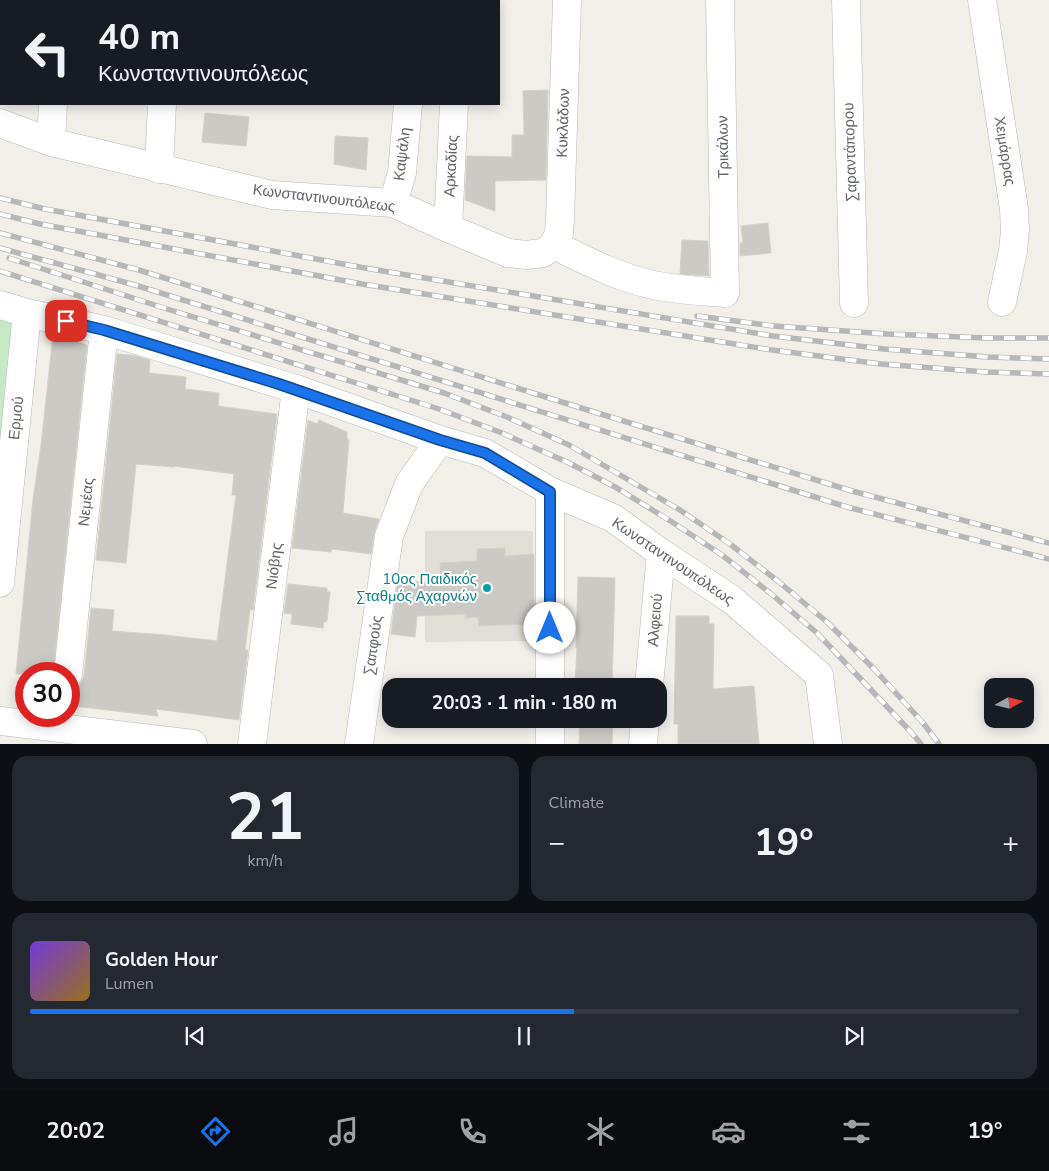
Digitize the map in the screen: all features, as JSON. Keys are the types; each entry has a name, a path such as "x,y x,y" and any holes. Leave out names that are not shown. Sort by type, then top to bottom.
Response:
{"street":[{"name":"Κυκλάδων","path":"554,245 559,232 560,219 567,0"},
{"name":"Τρικάλων","path":"554,245 595,266 623,277 678,290 725,293 720,0"},
{"name":"Σαραντάπορου","path":"846,0 854,303"},
{"name":"Χειμάρρας","path":"982,0 1014,209 1013,251 1002,302"},
{"path":"51,142 53,105"},
{"path":"159,169 162,105"},
{"name":"Καψάλη","path":"393,203 402,173 408,105"},
{"name":"Αρκαδίας","path":"448,228 454,105"},
{"name":"Κωνσταντινουπόλεως","path":"0,123 51,142 272,195 393,203 508,253 526,255 543,253 554,245"},
{"name":"Κωνσταντινουπόλεως","path":"0,305 104,330 296,389 440,440 485,453 550,492 614,518 661,553 731,599 819,675 828,744"},
{"name":"Ερμού","path":"0,584 27,313"},
{"name":"Νεμέας","path":"69,662 104,330"},
{"name":"Νιόβης","path":"252,744 296,389"},
{"name":"Σαπφούς","path":"359,744 389,536 409,484 440,440"},
{"path":"550,492 550,678"},
{"name":"Αλφειού","path":"650,678 661,553"},
{"path":"0,721 15,721"},
{"path":"80,727 154,742 194,744"},
{"path":"550,728 550,744"},
{"path":"643,744 645,728"}],"shaded area":[{"path":"425,531 533,531 534,641 425,642"}],"green space":[{"path":"0,315 13,319 0,448"}],"building":[{"path":"548,90 546,180 495,181 495,211 465,200 467,156 512,157 512,135 524,135 523,91"},
{"path":"205,113 249,117 246,146 202,142"},
{"path":"335,136 368,138 366,170 334,164"},
{"path":"768,223 771,253 740,256 740,243 743,243 741,226"},
{"path":"682,240 708,241 709,276 680,274"},
{"path":"53,335 87,345 54,662 17,662 33,499"},
{"path":"117,354 132,355 150,360 149,373 186,377 185,389 219,393 218,406 277,414 253,610 250,610 245,650 248,650 239,720 156,709 158,716 80,707 80,684 84,676 91,608 114,610 112,631 217,641 236,495 232,495 234,474 174,466 136,464 126,563 96,560"},
{"path":"308,420 317,424 319,420 347,432 347,440 349,440 343,513 379,519 374,534 371,554 332,549 331,552 292,548"},
{"name":"10ος Παιδικός Σταθμός Αχαρνών","path":"505,548 505,556 534,554 534,624 479,626 478,617 465,618 465,614 417,616 415,637 391,634 398,580 441,584 440,563 477,561 477,549"},
{"path":"578,577 615,578 612,678 575,678"},
{"path":"288,584 327,588 327,592 330,592 327,621 324,622 323,628 291,624 292,614 284,613"},
{"path":"676,616 709,616 709,624 714,624 713,689 754,686 759,744 678,744 678,724 674,724"},
{"path":"580,728 613,728 612,744 579,744"}],"railway":[{"path":"0,198 45,209 365,268 773,336 884,349 988,357 1049,359"},
{"path":"0,214 40,224 362,284 772,350 881,364 986,372 1049,374"},
{"path":"0,233 139,270 852,491 1049,543"},
{"path":"0,248 135,285 847,507 1049,559"},
{"path":"9,258 167,309 444,393 507,417 569,445 680,510 730,544 779,582 828,623 875,670 924,724 939,744"},
{"path":"0,271 439,409 502,433 569,463 617,488 672,522 722,555 770,593 817,633 921,744"},
{"path":"697,316 774,326 887,334 987,338 1049,338"}],"place":[{"name":"10ος Παιδικός Σταθμός Αχαρνών","path":"487,588"}],"route":[{"path":"66,321 104,330 314,395 440,440 485,453 550,492 550,628"}]}
